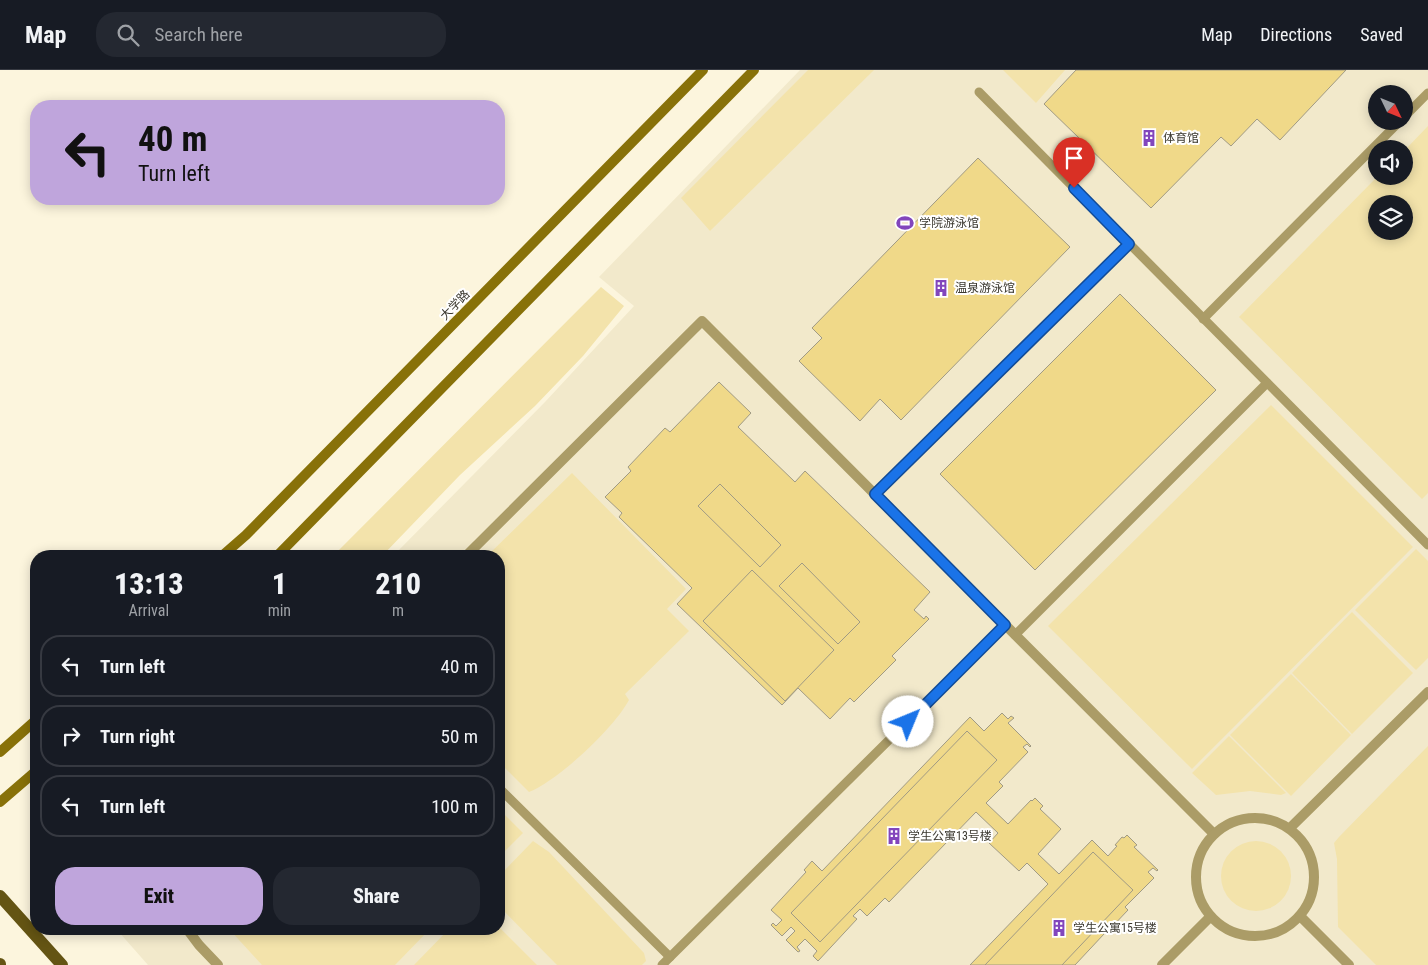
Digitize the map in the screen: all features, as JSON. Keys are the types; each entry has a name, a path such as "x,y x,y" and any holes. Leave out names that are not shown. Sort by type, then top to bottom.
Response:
{"main road":[{"name":"大学路","path":"229,550 246,535 703,70"},
{"path":"283,550 754,70"},
{"path":"0,752 30,725"},
{"path":"0,802 30,776"},
{"path":"0,896 30,929"},
{"path":"35,935 62,965"}],"street":[{"path":"472,550 702,321 1214,834"},
{"path":"1290,828 1428,692"},
{"path":"1242,818 1267,818 1290,828 1306,846 1314,870 1312,894 1300,916 1284,929 1265,936 1244,936 1226,929 1210,917 1197,895 1195,870 1203,846 1220,828 1242,818"},
{"path":"1300,916 1348,965"},
{"path":"1162,965 1210,917"},
{"path":"192,935 218,965"}],"lane":[{"path":"979,92 1428,545"},
{"path":"1413,108 1428,93"},
{"path":"1203,318 1391,130"},
{"path":"875,494 1129,244"},
{"path":"1015,635 1267,383"},
{"path":"662,965 1005,625"},
{"path":"505,794 670,957"}],"shaded area":[{"path":"800,70 1428,70 1428,965 148,965 122,935 505,935 505,550 399,550 545,402 634,306 599,277"},
{"path":"808,70 874,70 710,231 681,198"},
{"path":"1003,70 1065,70 1036,103"},
{"path":"1428,126 1428,493 1422,499 1239,317 1369,185 1413,185 1413,142"},
{"path":"601,287 624,306 583,356 535,406 460,475 388,550 339,550"},
{"path":"1271,405 1413,547 1192,769 1048,626"},
{"path":"572,473 686,589 667,609 689,631 625,694 629,700 599,738 570,765 541,786 529,792 505,768 505,550 493,550"},
{"path":"1416,549 1428,561 1428,658 1416,670 1355,610"},
{"path":"1352,612 1413,673 1352,734 1292,673"},
{"path":"1291,674 1351,735 1291,796 1230,735"},
{"path":"1229,736 1286,793 1281,795 1250,791 1216,795 1192,773"},
{"path":"1428,746 1428,965 1376,965 1338,927 1337,859 1334,843"},
{"path":"505,815 523,833 505,851"},
{"path":"533,841 549,852 644,953 646,961 642,965 557,965 505,912 505,870"},
{"path":"1256,841 1275,847 1285,857 1291,876 1285,895 1275,905 1256,911 1237,905 1227,895 1221,876 1227,857 1237,847"},
{"path":"505,933 537,965 414,965 443,935 505,935"},
{"path":"234,935 424,935 395,965 262,965"}],"building":[{"name":"体育馆","path":"1076,70 1346,70 1280,140 1257,119 1231,146 1221,137 1151,208 1044,104"},
{"name":"温泉游泳馆","path":"978,158 1070,247 901,420 880,399 860,421 799,361 822,338 812,328"},
{"path":"1120,294 1216,390 1035,570 940,474"},
{"path":"719,382 751,413 738,427 795,482 805,471 930,592 914,610 924,619 926,616 929,619 892,656 896,660 854,702 850,698 830,719 798,688 782,705 677,604 692,588 619,517 622,513 605,497 631,471 628,467 665,428 670,432"},
{"path":"720,484 781,545 760,567 698,506"},
{"path":"802,563 860,622 838,644 779,586"},
{"path":"752,570 834,650 785,701 703,621"},
{"path":"1002,713 1008,719 1011,716 1014,718 1008,723 1031,746 1027,744 1023,747 1028,752 999,782 1003,786 986,803 1008,824 1035,798 1043,806 1040,809 1061,829 1038,854 1059,874 1092,840 1108,856 1122,837 1124,838 1127,835 1137,845 1134,847 1158,870 1153,868 1148,872 1154,878 1125,907 1128,910 1110,929 1106,926 1101,931 1104,934 1075,965 970,965 1048,884 1027,863 1019,871 989,843 998,833 976,812 889,902 885,898 867,916 860,909 853,916 857,919 818,961 813,956 817,951 805,939 797,947 800,951 798,952 786,940 795,931 791,927 782,936 771,925 773,923 776,926 782,920 771,910 806,872 804,870 812,861 822,871 970,717 984,731"},
{"name":"学生公寓13号楼","path":"967,731 997,760 820,942 791,913"},
{"name":"学生公寓15号楼","path":"1093,852 1133,890 1062,965 985,965"}],"place":[{"name":"体育馆","path":"1149,138"},
{"name":"学院游泳馆","path":"905,223"},
{"name":"温泉游泳馆","path":"941,288"},
{"name":"学生公寓13号楼","path":"894,836"},
{"name":"学生公寓15号楼","path":"1059,928"}],"route":[{"path":"908,722 1005,625 875,494 1129,244 1074,188"}]}
